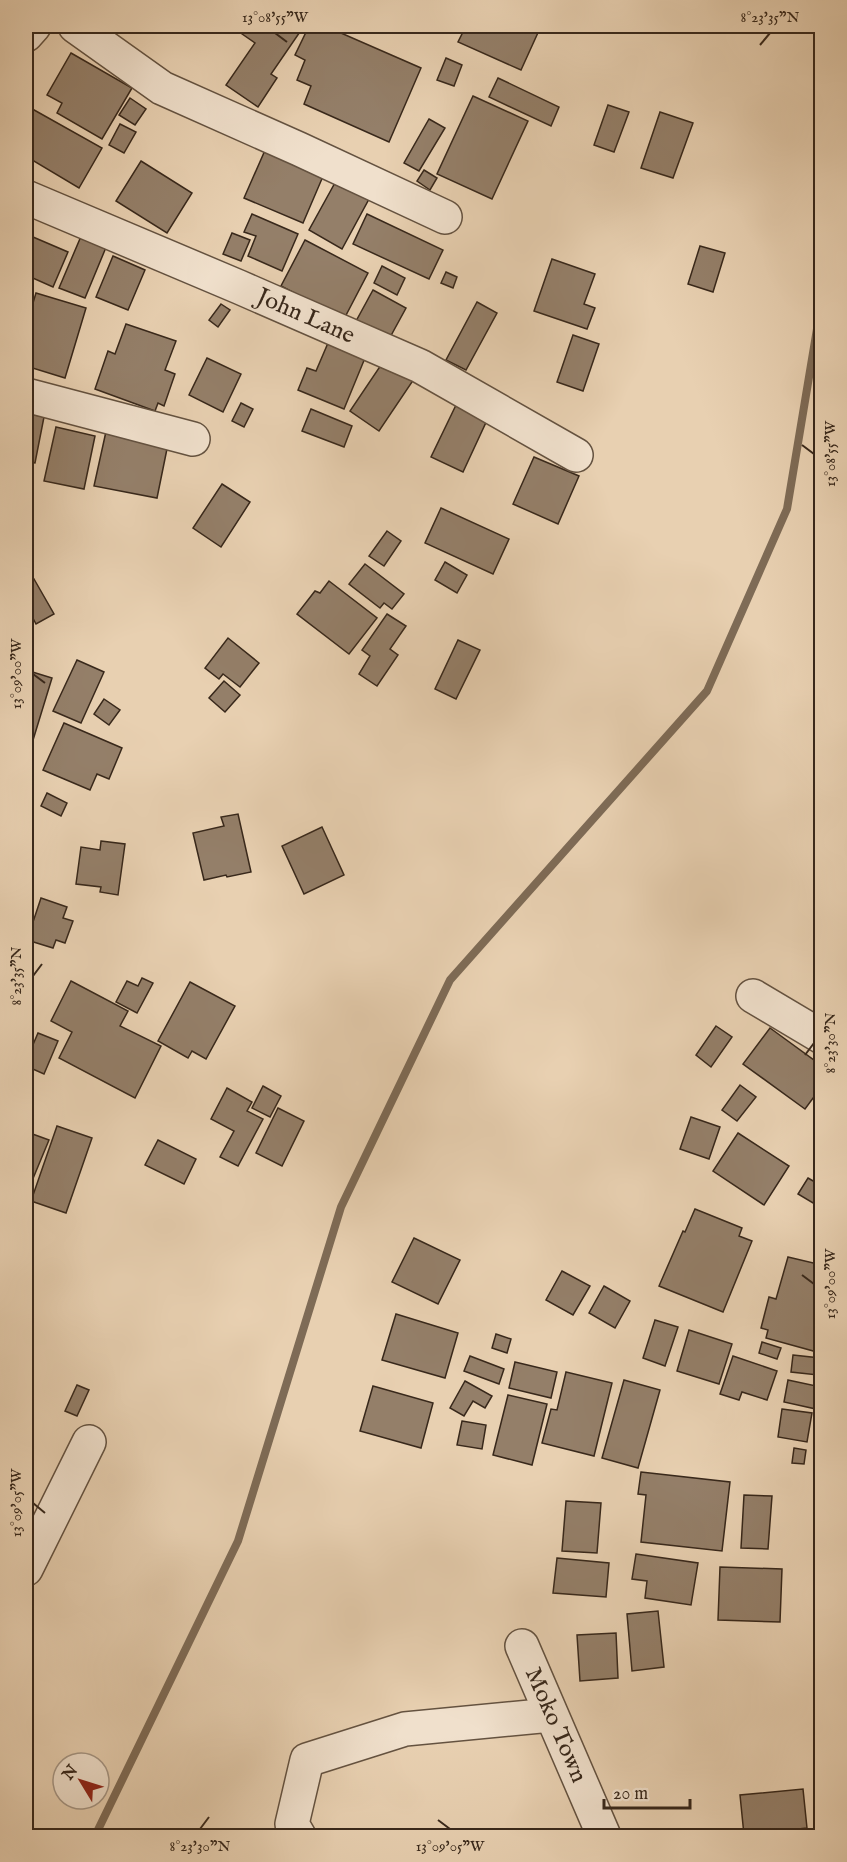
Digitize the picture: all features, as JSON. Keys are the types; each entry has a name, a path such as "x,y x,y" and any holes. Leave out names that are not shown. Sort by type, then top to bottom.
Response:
{"street":[{"path":"26,35 34,26"},
{"path":"75,26 162,88 445,217"},
{"name":"John Lane","path":"26,197 420,366 576,455"},
{"path":"26,395 193,439"},
{"path":"753,996 822,1037"},
{"path":"26,1569 89,1443"},
{"name":"Moko Town","path":"522,1646 604,1836"},
{"path":"299,1836 292,1824 307,1760 405,1729 551,1715"}],"building":[{"path":"233,26 304,26 271,74 277,78 258,107 226,85 255,43"},
{"path":"309,26 325,26 421,68 389,142 304,104 311,86 297,80 305,60 295,55"},
{"path":"466,26 541,26 521,70 458,42"},
{"path":"71,53 132,88 102,139 57,113 62,103 47,95"},
{"path":"446,58 462,65 454,86 437,80"},
{"path":"498,78 559,107 551,126 489,97"},
{"path":"473,96 528,121 492,199 437,174"},
{"path":"130,98 146,109 135,125 119,115"},
{"path":"608,105 629,112 614,152 594,145"},
{"path":"27,106 102,148 79,188 29,158 26,164"},
{"path":"660,112 693,123 673,178 641,168"},
{"path":"429,119 445,128 419,171 404,163"},
{"path":"120,124 136,132 124,153 109,145"},
{"path":"266,148 324,174 303,223 244,198"},
{"path":"141,161 192,193 167,233 116,201"},
{"path":"424,170 437,178 430,190 417,181"},
{"path":"336,181 369,199 342,249 309,230"},
{"path":"252,214 298,234 282,271 248,256 256,236 244,232"},
{"path":"367,214 443,250 429,279 353,244"},
{"path":"232,233 250,240 241,261 223,254"},
{"path":"26,234 68,252 53,287 26,275"},
{"path":"82,234 107,245 85,298 59,288"},
{"path":"305,240 368,273 344,319 281,286"},
{"path":"700,246 725,253 713,292 688,284"},
{"path":"113,256 145,270 128,310 96,297"},
{"path":"552,259 595,274 584,304 595,308 587,329 534,311"},
{"path":"382,266 405,278 397,295 374,283"},
{"path":"446,272 457,277 453,288 441,283"},
{"path":"373,290 406,308 388,341 355,323"},
{"path":"36,293 86,308 65,378 26,366 26,326"},
{"path":"477,302 497,313 466,370 446,360"},
{"path":"221,304 230,310 218,327 209,320"},
{"path":"126,324 176,341 165,370 175,374 164,406 158,403 155,411 95,389 108,351 115,354"},
{"path":"573,335 599,344 583,391 557,382"},
{"path":"328,343 365,358 344,409 298,390 307,368 316,371"},
{"path":"207,358 241,374 223,412 189,395"},
{"path":"385,359 414,379 379,431 350,411"},
{"path":"241,403 253,409 244,427 232,421"},
{"path":"457,403 488,418 463,472 431,457"},
{"path":"311,409 352,426 344,447 302,431"},
{"path":"26,413 44,417 35,463 26,462"},
{"path":"56,427 95,436 84,489 44,481"},
{"path":"107,427 169,439 157,498 94,486"},
{"path":"534,457 579,476 558,524 513,504"},
{"path":"222,484 250,502 221,547 193,528"},
{"path":"441,508 509,539 493,574 425,543"},
{"path":"387,531 401,541 384,566 369,556"},
{"path":"445,562 467,575 457,593 435,580"},
{"path":"365,564 404,594 392,609 384,603 380,608 349,584"},
{"path":"34,579 54,614 36,624 26,605 26,583"},
{"path":"329,581 377,618 349,654 297,614 315,591 320,593"},
{"path":"387,614 406,626 390,649 398,655 377,686 359,674 370,656 362,650"},
{"path":"228,638 259,663 240,687 223,674 219,679 205,668"},
{"path":"458,640 480,650 456,699 435,689"},
{"path":"77,660 104,672 81,723 53,711"},
{"path":"26,670 52,678 26,763"},
{"path":"224,681 240,695 225,712 209,698"},
{"path":"104,699 120,710 109,725 94,714"},
{"path":"64,723 122,748 109,779 97,774 90,790 43,770"},
{"path":"47,793 67,803 61,816 41,806"},
{"path":"238,814 251,872 204,880 193,833 224,826 221,817"},
{"path":"322,827 344,875 304,894 282,846"},
{"path":"101,841 125,844 118,895 100,892 101,887 76,884 81,847 100,850"},
{"path":"41,898 67,907 63,918 73,921 65,943 56,940 53,948 27,940"},
{"path":"142,978 153,983 137,1013 116,1002 127,981 138,986"},
{"path":"71,981 128,1011 120,1026 161,1046 135,1098 59,1058 72,1032 51,1021"},
{"path":"190,982 235,1006 206,1059 192,1051 188,1058 158,1041"},
{"path":"716,1026 732,1037 711,1067 696,1055"},
{"path":"770,1028 822,1066 822,1086 805,1109 743,1064"},
{"path":"38,1033 58,1041 44,1074 26,1066"},
{"path":"740,1085 756,1097 737,1121 722,1110"},
{"path":"263,1086 281,1096 270,1117 252,1108"},
{"path":"227,1088 252,1102 247,1111 263,1119 238,1166 220,1157 234,1131 211,1119"},
{"path":"278,1108 304,1121 282,1166 256,1153"},
{"path":"691,1117 720,1127 709,1159 680,1149"},
{"path":"57,1126 92,1138 66,1213 31,1201"},
{"path":"27,1132 49,1140 27,1193 26,1136"},
{"path":"738,1133 789,1166 764,1205 713,1171"},
{"path":"158,1140 196,1159 184,1184 145,1165"},
{"path":"808,1178 822,1186 813,1203 798,1194"},
{"path":"695,1209 742,1228 739,1236 752,1241 723,1312 659,1286"},
{"path":"414,1238 460,1260 438,1304 392,1282"},
{"path":"788,1257 822,1265 820,1281 822,1282 822,1336 817,1352 766,1338 768,1330 761,1328 769,1297 776,1299"},
{"path":"562,1271 590,1286 573,1315 546,1300"},
{"path":"604,1286 630,1301 615,1328 589,1313"},
{"path":"396,1314 458,1333 445,1378 382,1360"},
{"path":"655,1320 678,1327 665,1366 643,1358"},
{"path":"689,1330 732,1344 719,1384 677,1371"},
{"path":"496,1334 511,1339 507,1353 492,1348"},
{"path":"762,1342 781,1348 777,1359 759,1353"},
{"path":"793,1355 820,1358 818,1375 791,1372"},
{"path":"470,1356 504,1369 499,1384 464,1371"},
{"path":"733,1356 777,1371 767,1400 742,1392 739,1400 720,1394"},
{"path":"515,1362 557,1372 551,1398 509,1388"},
{"path":"566,1372 612,1383 594,1456 542,1443 551,1409 557,1410"},
{"path":"624,1380 660,1390 638,1468 602,1458"},
{"path":"788,1380 821,1387 816,1409 784,1402"},
{"path":"465,1381 492,1396 485,1408 473,1401 464,1416 450,1408"},
{"path":"77,1385 89,1390 77,1416 65,1411"},
{"path":"373,1386 433,1403 421,1448 360,1431"},
{"path":"508,1395 547,1404 532,1465 493,1455"},
{"path":"782,1409 812,1413 807,1442 778,1437"},
{"path":"462,1421 486,1425 482,1449 457,1445"},
{"path":"794,1448 806,1450 804,1464 792,1463"},
{"path":"641,1472 730,1482 722,1551 641,1542 646,1495 638,1494"},
{"path":"744,1495 772,1496 768,1549 741,1548"},
{"path":"566,1501 601,1503 597,1553 562,1551"},
{"path":"636,1554 698,1563 691,1605 645,1598 647,1581 632,1579"},
{"path":"557,1558 609,1563 606,1597 553,1593"},
{"path":"720,1567 782,1569 780,1622 718,1620"},
{"path":"658,1611 664,1667 632,1671 627,1614"},
{"path":"616,1633 618,1678 580,1681 577,1635"},
{"path":"803,1789 807,1828 744,1835 740,1795"}],"waterway":[{"path":"95,1836 238,1541 341,1207 450,980 707,691 787,509 822,299"}]}
